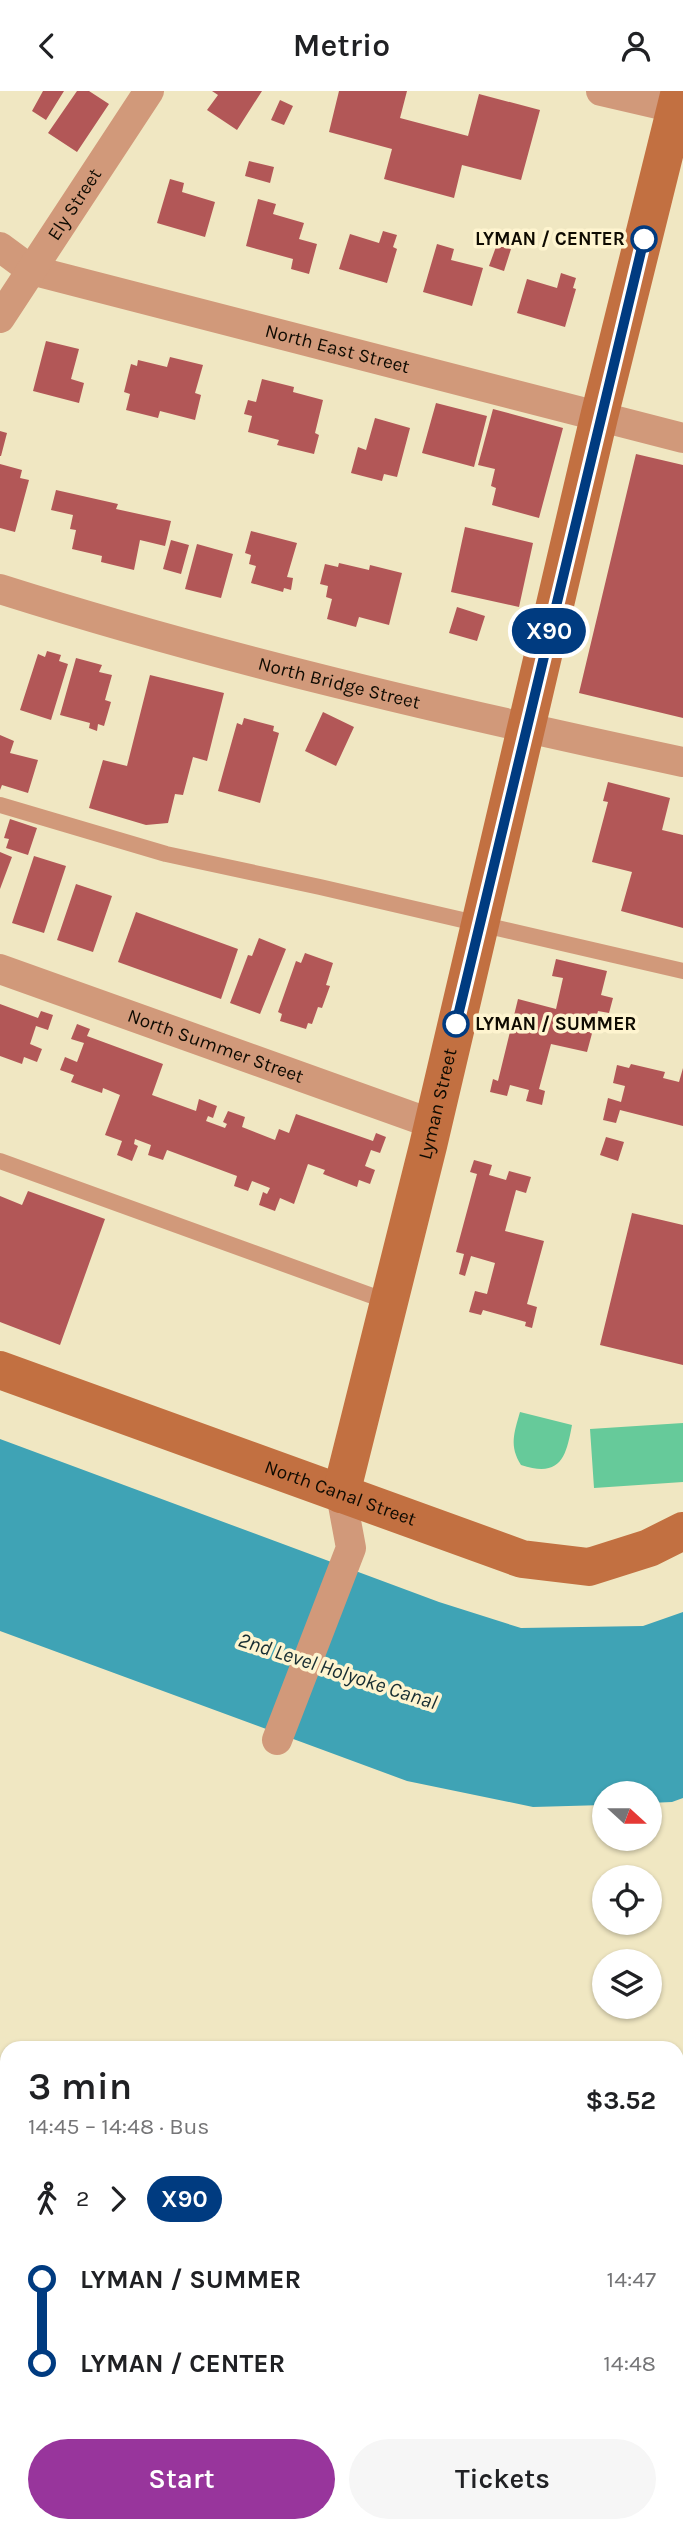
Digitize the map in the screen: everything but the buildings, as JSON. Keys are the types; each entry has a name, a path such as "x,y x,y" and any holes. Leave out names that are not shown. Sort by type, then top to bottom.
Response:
{"street":[{"name":"Ely Street","path":"0,318 149,91"},
{"path":"601,91 680,103"},
{"name":"Lyman Street","path":"277,1740 351,1548 341,1494 433,1124 599,417 680,103"},
{"name":"North East Street","path":"0,247 31,270 683,438"},
{"name":"North Bridge Street","path":"0,589 124,628 526,728 683,762"},
{"name":"North Summer Street","path":"0,969 433,1124"},
{"name":"North Canal Street","path":"0,1370 522,1559 589,1567 649,1548 683,1531"}],"lane":[{"path":"0,805 166,854 683,971"},
{"path":"0,1161 389,1302"}],"green space":[{"path":"520,1412 572,1425 567,1447 559,1462 545,1469 521,1465 514,1445"},
{"path":"683,1423 683,1482 594,1488 590,1429"}],"water":[{"name":"2nd Level Holyoke Canal","path":"0,1439 439,1602 521,1628 643,1626 683,1612 683,1798 662,1802 662,1781 592,1781 592,1805 533,1807 407,1781 0,1631"}],"bus line":[{"name":"X90","path":"456,1024 599,417 644,239"}],"place":[{"name":"LYMAN / CENTER","path":"644,239"},
{"name":"LYMAN / SUMMER","path":"456,1024"}]}
